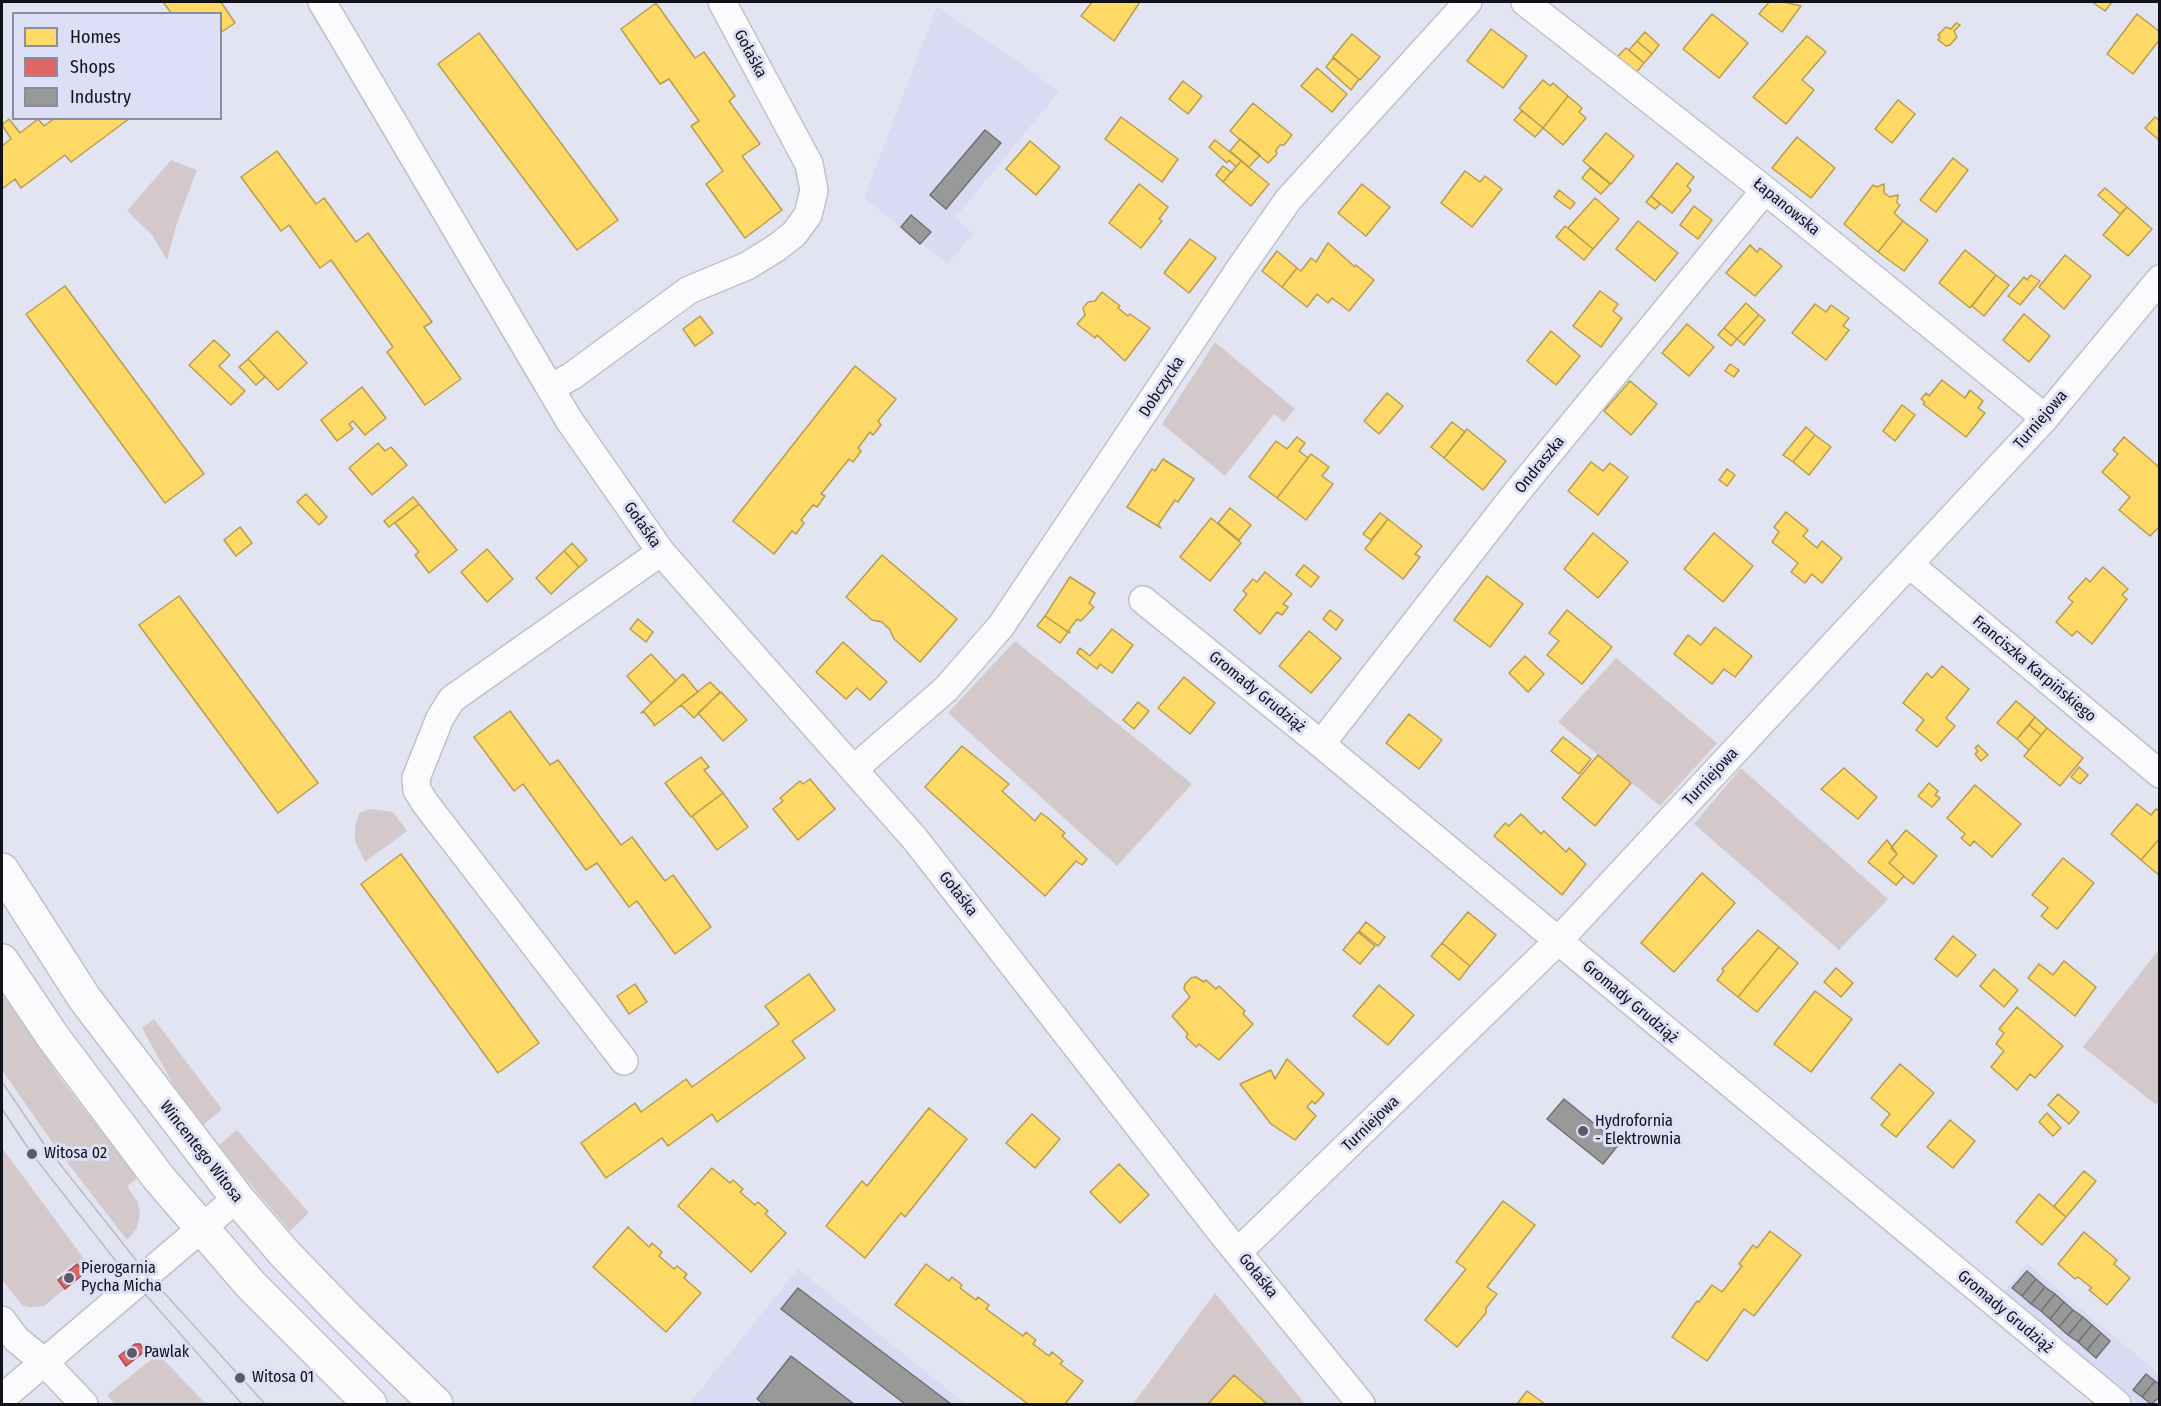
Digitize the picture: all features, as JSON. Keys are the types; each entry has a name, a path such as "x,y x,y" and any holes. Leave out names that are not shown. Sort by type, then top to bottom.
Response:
{"main road":[{"name":"Wincentego Witosa","path":"2,870 92,1008 237,1198 339,1310 436,1404"},
{"path":"2,961 98,1100 201,1229 297,1334 370,1404"}],"street":[{"name":"Gołaśka","path":"322,2 569,420 661,552 915,839 1238,1252 1361,1404"},
{"name":"Gołaśka","path":"550,388 572,376 689,290 747,266 785,242 802,225 813,203 814,183 809,164 722,2"},
{"name":"Dobczycka","path":"854,769 946,689 1001,626 1288,200 1468,2"},
{"name":"Łapanowska","path":"1525,2 1765,190 2045,418"},
{"name":"Ondraszka","path":"1321,744 1518,492 1765,190"},
{"name":"Turniejowa","path":"1238,1252 1557,942 2045,418 2160,279"},
{"path":"624,1061 425,803 417,790 416,778 440,718 452,699 661,552"},
{"name":"Franciszka Karpińskiego","path":"1909,564 2160,774"},
{"name":"Gromady Grudziąż","path":"1143,600 1321,744 1557,942 2118,1404"},
{"path":"2,1398 237,1198"},
{"path":"2,1320 16,1339 44,1361 84,1404"}],"shaded area":[{"path":"937,6 1059,91 955,218 973,234 947,264 864,198"},
{"path":"171,160 197,170 177,223 167,260 152,235 127,211"},
{"path":"1215,342 1295,409 1284,422 1274,414 1225,476 1162,424"},
{"path":"1015,641 1192,784 1117,866 948,713"},
{"path":"1616,658 1717,743 1660,806 1558,722"},
{"path":"1741,768 1888,899 1839,950 1694,824"},
{"path":"370,809 393,812 407,831 365,862 355,841 355,827 359,813"},
{"path":"2159,949 2160,1100 2156,1105 2083,1047"},
{"path":"2,991 60,1078 138,1178 127,1186 138,1203 140,1213 137,1228 127,1240 54,1145 2,1070"},
{"path":"154,1019 222,1109 202,1126 183,1102 142,1028"},
{"path":"237,1130 309,1213 290,1231 218,1146"},
{"path":"2,1148 91,1268 86,1273 76,1262 56,1277 65,1289 44,1306 22,1305 2,1280"},
{"path":"2027,1264 2159,1374 2159,1404 2139,1404 2004,1292"},
{"path":"798,1269 966,1404 689,1404"},
{"path":"1215,1293 1305,1404 1133,1404"},
{"path":"158,1354 206,1404 115,1404 107,1395"}],"building: Homes":[{"path":"163,2 221,2 235,23 222,32 222,12 170,12"},
{"path":"1092,2 1140,2 1114,41 1081,16"},
{"path":"1769,2 1784,2 1801,6 1782,32 1759,14"},
{"path":"2092,2 2112,2 2105,11"},
{"path":"656,3 695,58 704,52 735,96 729,101 760,144 742,156 782,210 745,238 706,184 723,171 691,126 699,121 669,79 660,84 621,29"},
{"path":"1712,14 1748,43 1719,78 1683,49"},
{"path":"2137,14 2160,32 2160,39 2133,74 2107,54"},
{"path":"1956,23 1960,25 1954,31 1957,37 1946,46 1938,40 1940,37 1938,35 1946,27 1951,29"},
{"path":"1491,29 1527,56 1503,88 1467,61"},
{"path":"1645,32 1659,45 1652,54 1637,41"},
{"path":"479,33 618,220 577,250 438,64"},
{"path":"1352,34 1380,57 1360,80 1333,57"},
{"path":"1807,36 1826,52 1802,80 1814,90 1786,124 1753,97"},
{"path":"1637,41 1652,54 1644,63 1629,50"},
{"path":"1626,48 1644,63 1636,73 1617,57"},
{"path":"1333,58 1359,79 1351,90 1326,67"},
{"path":"1317,68 1347,94 1332,112 1301,86"},
{"path":"1543,80 1550,86 1553,83 1568,96 1543,128 1519,108"},
{"path":"1183,81 1202,96 1188,114 1169,99"},
{"path":"1568,96 1582,108 1579,112 1586,118 1563,145 1543,128"},
{"path":"1898,100 1915,114 1892,143 1875,129"},
{"path":"1253,103 1292,135 1284,145 1280,145 1276,150 1277,154 1268,163 1230,131"},
{"path":"1522,111 1543,128 1535,137 1514,120"},
{"path":"1121,117 1178,159 1162,182 1105,139"},
{"path":"2155,117 2160,121 2160,141 2145,128"},
{"path":"9,119 20,133 37,120 44,126 52,120 127,120 71,162 65,155 21,188 15,179 2,189 2,146 11,139 2,125"},
{"path":"1606,133 1634,156 1611,184 1583,161"},
{"path":"1797,137 1835,168 1811,198 1772,168"},
{"path":"1240,139 1260,155 1249,167 1230,151"},
{"path":"1215,140 1241,161 1236,167 1229,160 1227,163 1209,147"},
{"path":"1030,141 1060,167 1036,195 1006,169"},
{"path":"277,151 316,204 324,198 356,242 368,233 432,322 424,327 461,379 425,405 387,352 393,347 331,260 320,268 289,225 281,231 241,177"},
{"path":"1953,158 1968,170 1936,212 1920,200"},
{"path":"1241,161 1269,184 1251,206 1223,182"},
{"path":"1677,163 1694,177 1687,186 1691,190 1672,213 1651,196"},
{"path":"1223,166 1231,172 1223,182 1216,175"},
{"path":"1590,168 1610,184 1601,194 1582,178"},
{"path":"1465,171 1480,182 1485,176 1502,189 1472,227 1441,203"},
{"path":"1139,184 1168,207 1159,219 1162,221 1141,248 1109,223"},
{"path":"1362,184 1390,207 1366,236 1338,213"},
{"path":"1884,184 1884,193 1890,197 1898,195 1897,203 1900,205 1894,213 1903,221 1878,252 1844,224 1873,185 1877,187"},
{"path":"2105,188 2127,207 2120,214 2098,195"},
{"path":"1559,190 1575,203 1570,209 1554,197"},
{"path":"1651,196 1660,204 1655,209 1646,202"},
{"path":"1595,198 1619,219 1593,249 1568,228"},
{"path":"1694,206 1712,220 1698,239 1680,225"},
{"path":"2127,207 2152,229 2128,256 2103,235"},
{"path":"1638,221 1678,253 1655,281 1616,249"},
{"path":"1903,221 1928,240 1904,271 1878,252"},
{"path":"1565,226 1593,249 1584,260 1556,237"},
{"path":"1190,239 1216,258 1189,293 1164,273"},
{"path":"1328,243 1374,280 1349,311 1332,298 1328,303 1317,294 1307,307 1282,287 1297,268 1301,271 1311,258 1316,262"},
{"path":"1750,245 1757,252 1760,248 1782,266 1755,296 1726,273"},
{"path":"1965,250 1996,275 1970,308 1939,283"},
{"path":"1277,251 1297,268 1282,287 1262,271"},
{"path":"2065,255 2091,276 2064,309 2039,287"},
{"path":"1996,275 2009,285 1984,316 1972,306"},
{"path":"2031,275 2040,281 2020,305 2008,296 2024,277 2027,280"},
{"path":"65,286 204,474 165,503 26,314"},
{"path":"1600,291 1618,304 1613,311 1622,318 1601,347 1573,326"},
{"path":"1102,292 1120,306 1118,308 1128,316 1130,314 1150,328 1125,361 1097,335 1095,338 1077,324 1085,315 1083,308 1088,302 1095,301"},
{"path":"1746,303 1759,315 1737,339 1724,328"},
{"path":"1815,304 1826,312 1831,305 1849,318 1843,326 1849,330 1826,360 1792,333"},
{"path":"2024,314 2050,336 2029,362 2003,340"},
{"path":"1759,315 1765,320 1744,345 1737,339"},
{"path":"700,316 713,333 695,346 683,329"},
{"path":"1687,324 1714,347 1689,376 1662,353"},
{"path":"1724,328 1737,339 1731,346 1718,335"},
{"path":"277,331 307,363 278,390 248,359"},
{"path":"1551,331 1580,356 1556,385 1527,361"},
{"path":"214,340 230,355 219,366 245,391 231,405 189,365"},
{"path":"248,359 265,377 256,385 239,367"},
{"path":"1730,364 1739,370 1734,377 1725,371"},
{"path":"855,366 896,399 878,421 881,425 873,435 870,432 858,448 861,451 853,462 849,459 821,494 825,496 817,507 813,505 801,520 804,523 796,534 792,531 774,554 733,521"},
{"path":"1942,380 1965,398 1970,390 1983,401 1978,408 1985,413 1966,437 1923,404 1925,402 1921,399 1926,393 1929,396"},
{"path":"1630,381 1657,404 1631,435 1604,411"},
{"path":"362,387 386,418 365,435 353,421 349,424 353,429 337,441 321,420"},
{"path":"1387,393 1403,406 1379,434 1364,421"},
{"path":"1902,405 1915,415 1895,441 1883,431"},
{"path":"1452,422 1465,432 1444,458 1431,447"},
{"path":"1806,427 1815,435 1793,462 1783,455"},
{"path":"1467,429 1506,461 1483,490 1444,458"},
{"path":"1815,435 1831,447 1809,475 1793,462"},
{"path":"1297,437 1305,443 1299,451 1308,458 1277,498 1249,477 1276,441 1287,449"},
{"path":"2124,437 2160,468 2160,526 2150,536 2119,510 2130,497 2102,472 2118,454 2113,450"},
{"path":"378,443 385,451 391,447 407,465 372,495 349,468"},
{"path":"1311,454 1329,467 1322,476 1333,484 1306,520 1277,498"},
{"path":"1163,459 1194,479 1178,502 1175,500 1158,525 1161,528 1127,507 1152,469 1155,471"},
{"path":"1591,462 1603,471 1610,463 1628,477 1598,515 1568,491"},
{"path":"1727,469 1735,475 1727,486 1719,480"},
{"path":"306,494 327,517 319,525 297,502"},
{"path":"413,497 419,504 389,527 384,521"},
{"path":"419,504 457,550 429,573 415,555 419,552 395,523"},
{"path":"1230,508 1251,525 1239,540 1218,523"},
{"path":"1786,512 1808,530 1803,536 1817,548 1822,541 1842,558 1822,583 1812,574 1805,583 1791,572 1798,563 1772,542 1779,532 1774,527"},
{"path":"1380,513 1388,519 1371,540 1363,534"},
{"path":"1211,518 1241,543 1210,581 1180,557"},
{"path":"1388,519 1422,546 1415,554 1420,557 1403,579 1365,549"},
{"path":"240,527 252,543 236,556 224,540"},
{"path":"1593,533 1628,562 1598,598 1564,569"},
{"path":"1714,533 1753,566 1723,602 1684,569"},
{"path":"572,543 587,560 579,567 564,551"},
{"path":"487,549 513,579 487,602 461,572"},
{"path":"564,551 579,567 551,594 536,578"},
{"path":"882,555 957,619 920,662 894,639 890,630 882,622 872,620 846,597"},
{"path":"1304,565 1319,577 1311,587 1296,575"},
{"path":"2103,567 2128,589 2122,595 2127,599 2092,644 2077,631 2072,636 2056,622 2073,602 2068,598 2086,578 2090,582"},
{"path":"1265,572 1292,594 1283,604 1288,607 1282,615 1277,612 1260,634 1234,610 1247,594 1243,591 1253,579 1257,582"},
{"path":"1487,576 1523,604 1490,647 1454,620"},
{"path":"1070,577 1095,593 1089,603 1094,607 1081,621 1077,619 1069,630 1070,633 1045,616"},
{"path":"179,596 318,783 278,813 139,625"},
{"path":"1330,610 1343,620 1336,630 1323,619"},
{"path":"1567,610 1612,647 1582,684 1547,655 1559,641 1549,633"},
{"path":"1045,616 1068,632 1060,643 1037,626"},
{"path":"638,619 653,632 646,642 630,629"},
{"path":"1715,627 1752,656 1735,677 1724,669 1712,684 1674,654 1688,635 1701,645"},
{"path":"1112,629 1133,645 1112,673 1100,664 1097,669 1077,653 1080,648 1090,656"},
{"path":"1309,631 1341,658 1311,693 1279,666"},
{"path":"843,642 887,682 870,700 857,688 846,699 816,672"},
{"path":"651,654 676,681 651,703 627,676"},
{"path":"1525,656 1544,674 1528,692 1509,673"},
{"path":"1942,666 1969,689 1946,718 1955,726 1937,747 1916,730 1924,720 1903,703 1927,673 1932,678"},
{"path":"683,674 698,692 654,726 644,712 641,713"},
{"path":"1184,677 1215,703 1190,734 1158,708"},
{"path":"710,682 720,692 694,718 681,705"},
{"path":"721,692 747,720 723,741 698,713"},
{"path":"2016,701 2035,717 2017,739 1997,723"},
{"path":"1138,702 1149,711 1134,729 1123,720"},
{"path":"510,711 550,765 558,760 621,845 632,837 665,881 673,875 711,927 675,954 637,901 629,907 597,863 586,870 523,784 514,791 474,737"},
{"path":"1409,714 1442,740 1419,769 1386,743"},
{"path":"2035,717 2047,728 2041,735 2029,725"},
{"path":"2029,725 2041,735 2029,750 2017,739"},
{"path":"2047,728 2083,758 2060,786 2024,756"},
{"path":"1563,737 1591,759 1579,774 1551,751"},
{"path":"1978,745 1988,755 1981,761 1975,754 1978,751 1975,748"},
{"path":"962,746 1009,784 1002,791 1035,821 1041,813 1048,818 1065,833 1062,836 1087,859 1082,865 1076,861 1045,896 925,787"},
{"path":"1598,755 1631,783 1595,826 1562,798"},
{"path":"701,757 709,767 704,770 723,793 691,817 665,783"},
{"path":"2079,767 2088,775 2080,784 2071,777"},
{"path":"1844,768 1877,797 1858,819 1821,789"},
{"path":"810,779 835,809 798,840 773,809 783,801 780,798 800,781 803,784"},
{"path":"1929,783 1938,791 1935,795 1940,798 1932,807 1918,796"},
{"path":"1975,785 2021,824 1992,857 1974,841 1970,846 1961,838 1965,834 1947,818"},
{"path":"723,793 748,827 717,850 692,816"},
{"path":"2137,804 2151,815 2156,809 2160,811 2160,838 2141,860 2111,834"},
{"path":"1521,814 1541,834 1544,831 1566,852 1569,848 1586,864 1562,895 1494,836 1505,823 1509,826"},
{"path":"1906,830 1937,856 1913,884 1889,863 1897,854 1891,848"},
{"path":"2160,838 2160,876 2141,860"},
{"path":"1887,840 1897,854 1889,863 1904,876 1896,885 1868,862"},
{"path":"401,854 539,1043 498,1073 361,884"},
{"path":"2063,858 2094,883 2057,929 2041,916 2048,908 2032,895"},
{"path":"1702,873 1735,903 1674,972 1641,943"},
{"path":"1468,912 1496,935 1470,966 1442,943"},
{"path":"1366,922 1385,937 1378,946 1359,931"},
{"path":"1758,930 1779,947 1738,997 1717,980 1724,971 1722,969"},
{"path":"1358,932 1375,946 1360,964 1343,950"},
{"path":"1953,936 1976,955 1957,977 1935,959"},
{"path":"1442,943 1470,966 1459,980 1431,956"},
{"path":"1779,947 1798,963 1757,1012 1738,997"},
{"path":"2064,961 2096,987 2075,1016 2028,978 2039,964 2053,975"},
{"path":"1836,968 1853,983 1841,997 1824,982"},
{"path":"1994,969 2018,990 2004,1007 1980,986"},
{"path":"809,974 835,1010 792,1041 805,1058 717,1122 712,1114 668,1146 662,1138 606,1178 581,1143 635,1103 641,1112 686,1079 692,1087 779,1024 765,1006"},
{"path":"1196,977 1204,982 1206,980 1216,989 1219,986 1245,1011 1243,1014 1253,1024 1219,1060 1199,1044 1196,1047 1172,1016 1190,997 1184,989 1185,984 1191,978"},
{"path":"635,984 647,1002 629,1014 617,996"},
{"path":"1379,985 1414,1015 1388,1045 1353,1016"},
{"path":"1815,991 1852,1019 1811,1072 1774,1044"},
{"path":"2017,1007 2063,1046 2035,1078 2030,1074 2017,1090 1991,1067 2004,1051 1996,1044 2004,1033 1999,1029"},
{"path":"1287,1059 1324,1094 1315,1104 1312,1101 1307,1107 1316,1116 1295,1140 1271,1124 1240,1084 1271,1070 1275,1079"},
{"path":"1900,1064 1934,1093 1896,1137 1881,1125 1890,1114 1871,1098"},
{"path":"2058,1094 2079,1112 2069,1124 2048,1105"},
{"path":"929,1108 967,1139 905,1217 901,1213 865,1258 826,1226 862,1181 867,1186"},
{"path":"2047,1113 2061,1128 2053,1136 2039,1122"},
{"path":"1032,1114 1060,1139 1035,1168 1006,1143"},
{"path":"1950,1120 1975,1141 1953,1168 1927,1147"},
{"path":"1119,1164 1149,1195 1120,1223 1090,1192"},
{"path":"712,1168 730,1183 733,1180 743,1189 740,1192 755,1205 758,1202 768,1211 765,1214 786,1233 751,1272 678,1206"},
{"path":"2084,1171 2096,1181 2066,1217 2054,1206"},
{"path":"2039,1194 2066,1217 2042,1245 2016,1222"},
{"path":"1503,1201 1535,1225 1487,1287 1497,1294 1486,1308 1486,1313 1457,1347 1425,1320 1466,1269 1456,1262"},
{"path":"628,1227 649,1247 652,1243 662,1252 659,1256 674,1269 677,1266 687,1274 684,1278 701,1293 666,1332 593,1267"},
{"path":"1770,1231 1801,1255 1754,1316 1744,1309 1707,1361 1672,1337 1697,1301 1699,1302 1712,1285 1722,1292 1742,1266 1739,1264 1753,1245 1757,1248"},
{"path":"2084,1232 2117,1260 2114,1264 2130,1278 2107,1305 2089,1290 2092,1288 2078,1277 2075,1279 2058,1264"},
{"path":"926,1264 949,1281 952,1277 962,1285 960,1288 976,1300 978,1297 989,1305 986,1309 1023,1336 1026,1332 1036,1340 1033,1344 1049,1356 1052,1352 1063,1361 1060,1364 1083,1381 1065,1404 1028,1404 895,1305"},
{"path":"1234,1375 1267,1404 1208,1404"},
{"path":"1527,1391 1545,1404 1517,1404"}],"building: Shops":[{"name":"Pierogarnia Pycha Micha","path":"77,1264 82,1270 81,1276 65,1289 58,1280"},
{"name":"Pawlak","path":"135,1344 140,1344 145,1351 126,1366 119,1356"}],"building: Industry":[{"path":"985,130 1001,143 946,209 930,195"},
{"path":"911,215 931,232 920,244 901,227"},
{"name":"Hydrofornia - Elektrownia","path":"1564,1099 1619,1144 1603,1164 1547,1119"},
{"path":"2027,1271 2036,1279 2022,1296 2012,1288"},
{"path":"2036,1279 2045,1287 2031,1304 2022,1296"},
{"path":"2045,1287 2055,1294 2041,1311 2031,1304"},
{"path":"798,1288 951,1404 905,1404 781,1309"},
{"path":"2055,1294 2064,1302 2050,1319 2041,1311"},
{"path":"2064,1302 2073,1310 2059,1327 2050,1319"},
{"path":"2073,1310 2083,1317 2068,1335 2059,1327"},
{"path":"2083,1317 2092,1325 2078,1342 2068,1335"},
{"path":"2092,1325 2101,1333 2087,1350 2078,1342"},
{"path":"2101,1333 2110,1341 2096,1358 2087,1350"},
{"path":"791,1356 854,1404 764,1404 757,1399"},
{"path":"2146,1374 2155,1381 2142,1397 2133,1390"},
{"path":"2155,1381 2160,1385 2160,1397 2151,1404 2142,1397"}],"tram line":[{"path":"2,1082 44,1144 147,1274 265,1404"},
{"path":"2,1109 32,1154 115,1260 242,1404"}],"place":[{"name":"Hydrofornia - Elektrownia","path":"1583,1131"},
{"name":"Witosa 02","path":"32,1154"},
{"name":"Pierogarnia Pycha Micha","path":"69,1278"},
{"name":"Pawlak","path":"132,1353"},
{"name":"Witosa 01","path":"240,1378"}]}
